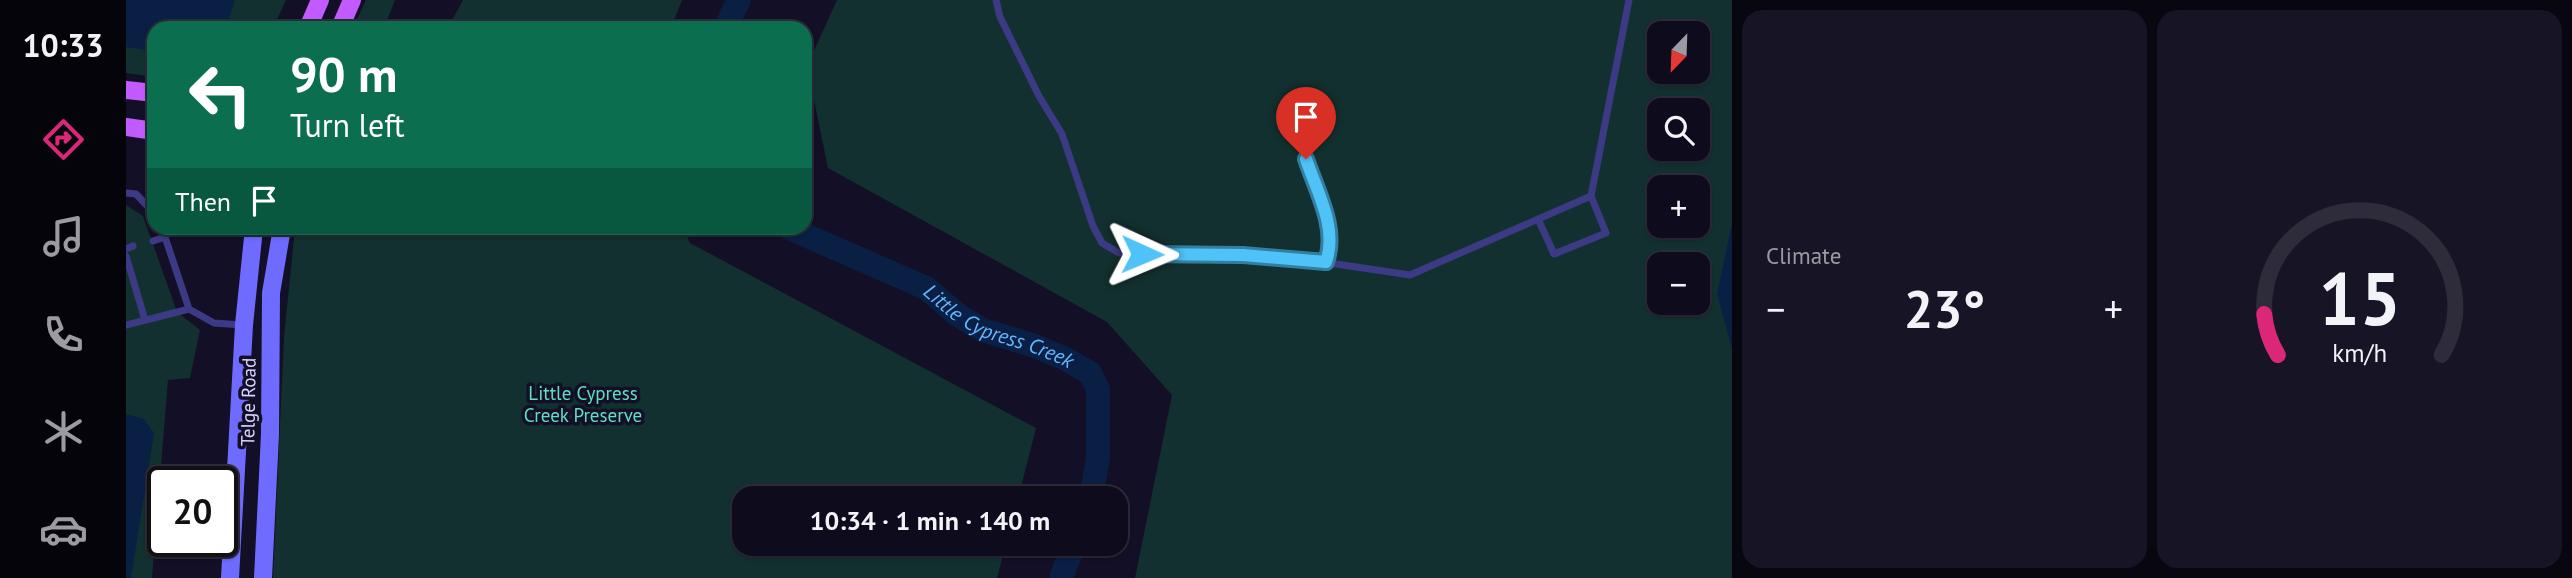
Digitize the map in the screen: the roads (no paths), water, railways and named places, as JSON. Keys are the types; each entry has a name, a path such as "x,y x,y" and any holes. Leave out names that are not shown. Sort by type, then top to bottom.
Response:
{"main road":[{"path":"311,21 320,0"},
{"path":"343,21 352,0"},
{"path":"126,90 147,92"},
{"path":"126,127 147,130"},
{"name":"Telge Road","path":"230,578 244,325 253,235"},
{"name":"Telge Road","path":"262,578 270,434 271,293 281,235"}],"lane":[{"path":"996,0 1000,17 1033,85 1062,134 1088,213 1102,243 1119,253 1243,255 1326,262 1410,275 1591,196"},
{"path":"1538,219 1554,254 1606,233 1591,196 1629,0"},
{"path":"1306,159 1328,222 1331,250 1326,262"},
{"path":"126,193 136,194 147,206"},
{"path":"153,241 165,237 189,309 214,323 244,325"},
{"path":"160,258 171,255"},
{"path":"126,256 145,320"},
{"path":"130,267 139,264"},
{"path":"168,282 179,279"},
{"path":"136,290 146,287"},
{"path":"126,325 189,309"}],"water":[{"path":"126,0 235,0 228,21 147,21 147,50 126,47"},
{"path":"1732,223 1732,349 1717,294"},
{"path":"126,414 144,419 154,433 131,578 126,578"}],"waterway":[{"name":"Little Cypress Creek","path":"728,21 739,0"},
{"name":"Little Cypress Creek","path":"805,235 926,288 959,316 983,330 1032,345 1064,358 1090,373 1098,389 1098,458 1093,486"},
{"name":"Little Cypress Creek","path":"1061,578 1069,556"}],"park label":[{"name":"Little Cypress Creek Preserve","path":"583,404"}]}
